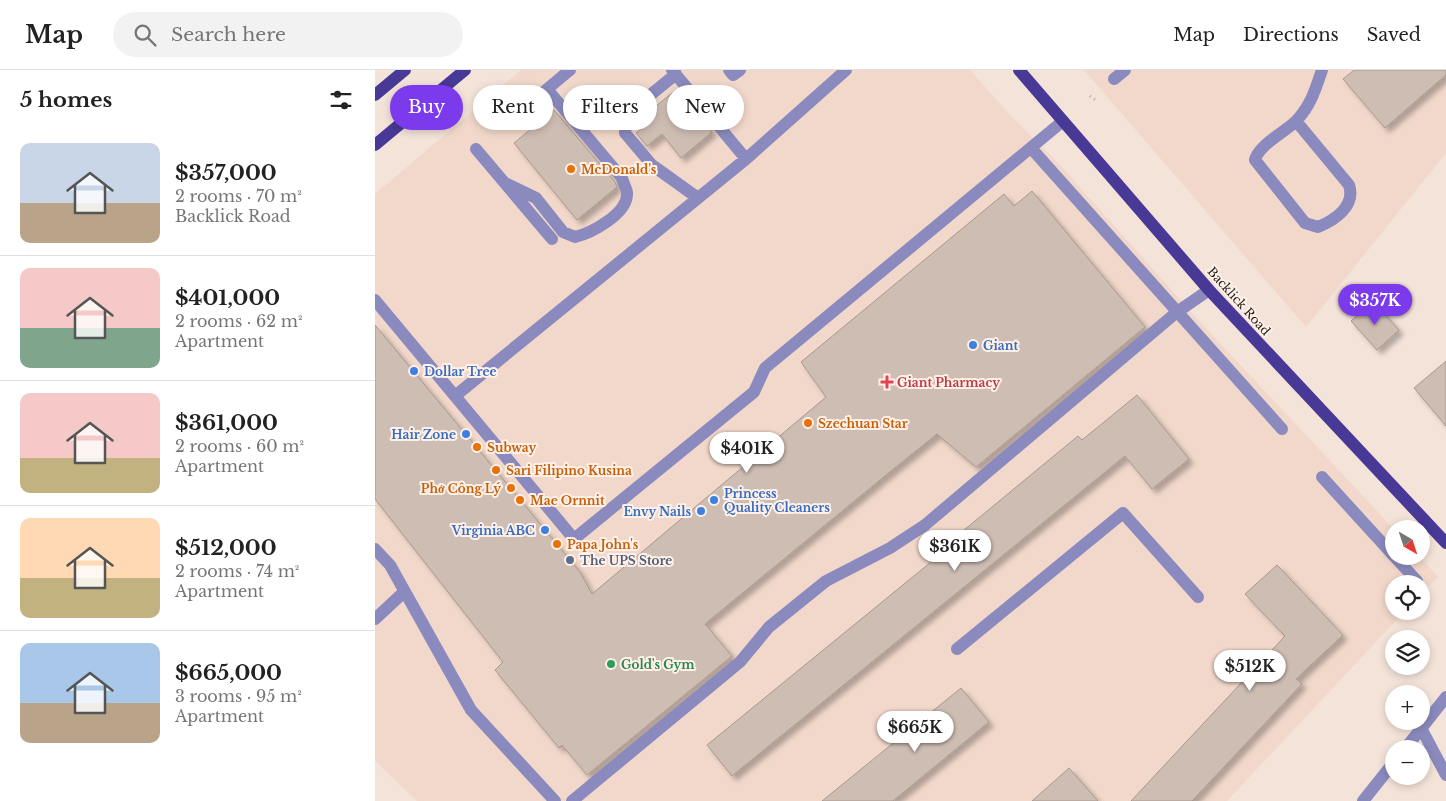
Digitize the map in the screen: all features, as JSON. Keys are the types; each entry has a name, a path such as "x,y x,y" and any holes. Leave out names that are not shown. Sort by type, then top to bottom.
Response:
{"main road":[{"path":"375,95 405,70"},
{"path":"375,145 465,70"},
{"name":"Backlick Road","path":"1019,70 1209,290 1446,543"}],"lane":[{"path":"505,183 536,198 563,232 575,237 595,230 619,211 625,203 627,193 622,178 544,92 570,70"},
{"path":"729,70 733,75 740,70"},
{"path":"455,396 746,159 846,70"},
{"path":"1114,79 1125,70"},
{"path":"1296,121 1349,185 1351,192 1351,200 1345,209 1336,217 1318,227 1305,223 1255,160 1259,151 1296,121 1312,98 1321,70"},
{"path":"698,198 652,165 625,133 627,114 674,72 746,159"},
{"path":"375,300 574,539 754,392 765,368 1063,121"},
{"path":"1031,148 1282,429"},
{"path":"476,149 552,239"},
{"path":"572,801 740,662 769,627 812,592 826,581 890,548 925,525 1177,312 1209,290"},
{"path":"1322,477 1385,546"},
{"path":"957,649 1123,513 1198,597"},
{"path":"375,549 389,565 471,710 555,801"},
{"path":"1402,565 1411,575"},
{"path":"375,619 405,592"},
{"path":"1430,717 1446,697"},
{"path":"1412,740 1419,730"},
{"path":"1422,730 1446,775"},
{"path":"1363,801 1385,773"}],"path":[{"path":"1090,96 1097,102"}],"shaded area":[{"path":"521,70 970,70 1009,114 1060,165 1200,322 1386,520 1385,565 1427,565 1438,577 1430,585 1430,575 1385,575 1385,620 1397,620 1385,630 1385,632 1227,801 417,801 375,761 375,194 450,130 463,130 463,119 473,111 473,130 553,130 553,85 503,85"},
{"path":"1084,70 1446,70 1446,153 1306,327"}],"building":[{"path":"1354,70 1446,70 1446,75 1385,128 1343,79"},
{"path":"667,97 667,130 710,130 712,132 681,158 662,134 647,146 636,133 640,130 657,130 657,105"},
{"name":"McDonald's","path":"553,111 563,121 563,130 571,130 615,182 617,187 577,220 514,143 530,130 553,130"},
{"path":"1032,191 1145,327 976,467 937,434 705,624 732,656 587,775 562,745 559,748 495,670 503,662 375,499 375,325 580,572 592,594 826,397 801,362 1004,194 1014,206"},
{"path":"1373,301 1399,330 1377,350 1351,321"},
{"path":"1446,361 1446,426 1414,388"},
{"path":"1137,395 1189,459 1152,489 1125,456 732,776 707,745 931,562 929,559 1078,436 1082,440"},
{"path":"1277,565 1343,635 1296,679 1302,684 1192,801 1131,801 1285,636 1245,594"},
{"path":"961,688 989,722 893,801 822,801"},
{"path":"1069,768 1098,801 1032,801"}],"place":[{"name":"McDonald's","path":"571,169"},
{"name":"Giant","path":"973,345"},
{"name":"Dollar Tree","path":"414,371"},
{"name":"Giant Pharmacy","path":"887,382"},
{"name":"Szechuan Star","path":"808,423"},
{"name":"Hair Zone","path":"466,434"},
{"name":"Subway","path":"477,447"},
{"name":"Sari Filipino Kusina","path":"496,470"},
{"name":"Phở Công Lý","path":"511,488"},
{"name":"Mae Ornnit","path":"520,500"},
{"name":"Princess Quality Cleaners","path":"714,500"},
{"name":"Envy Nails","path":"701,511"},
{"name":"Virginia ABC","path":"545,530"},
{"name":"Papa John's","path":"557,544"},
{"name":"The UPS Store","path":"570,560"},
{"name":"Gold's Gym","path":"611,664"}]}
